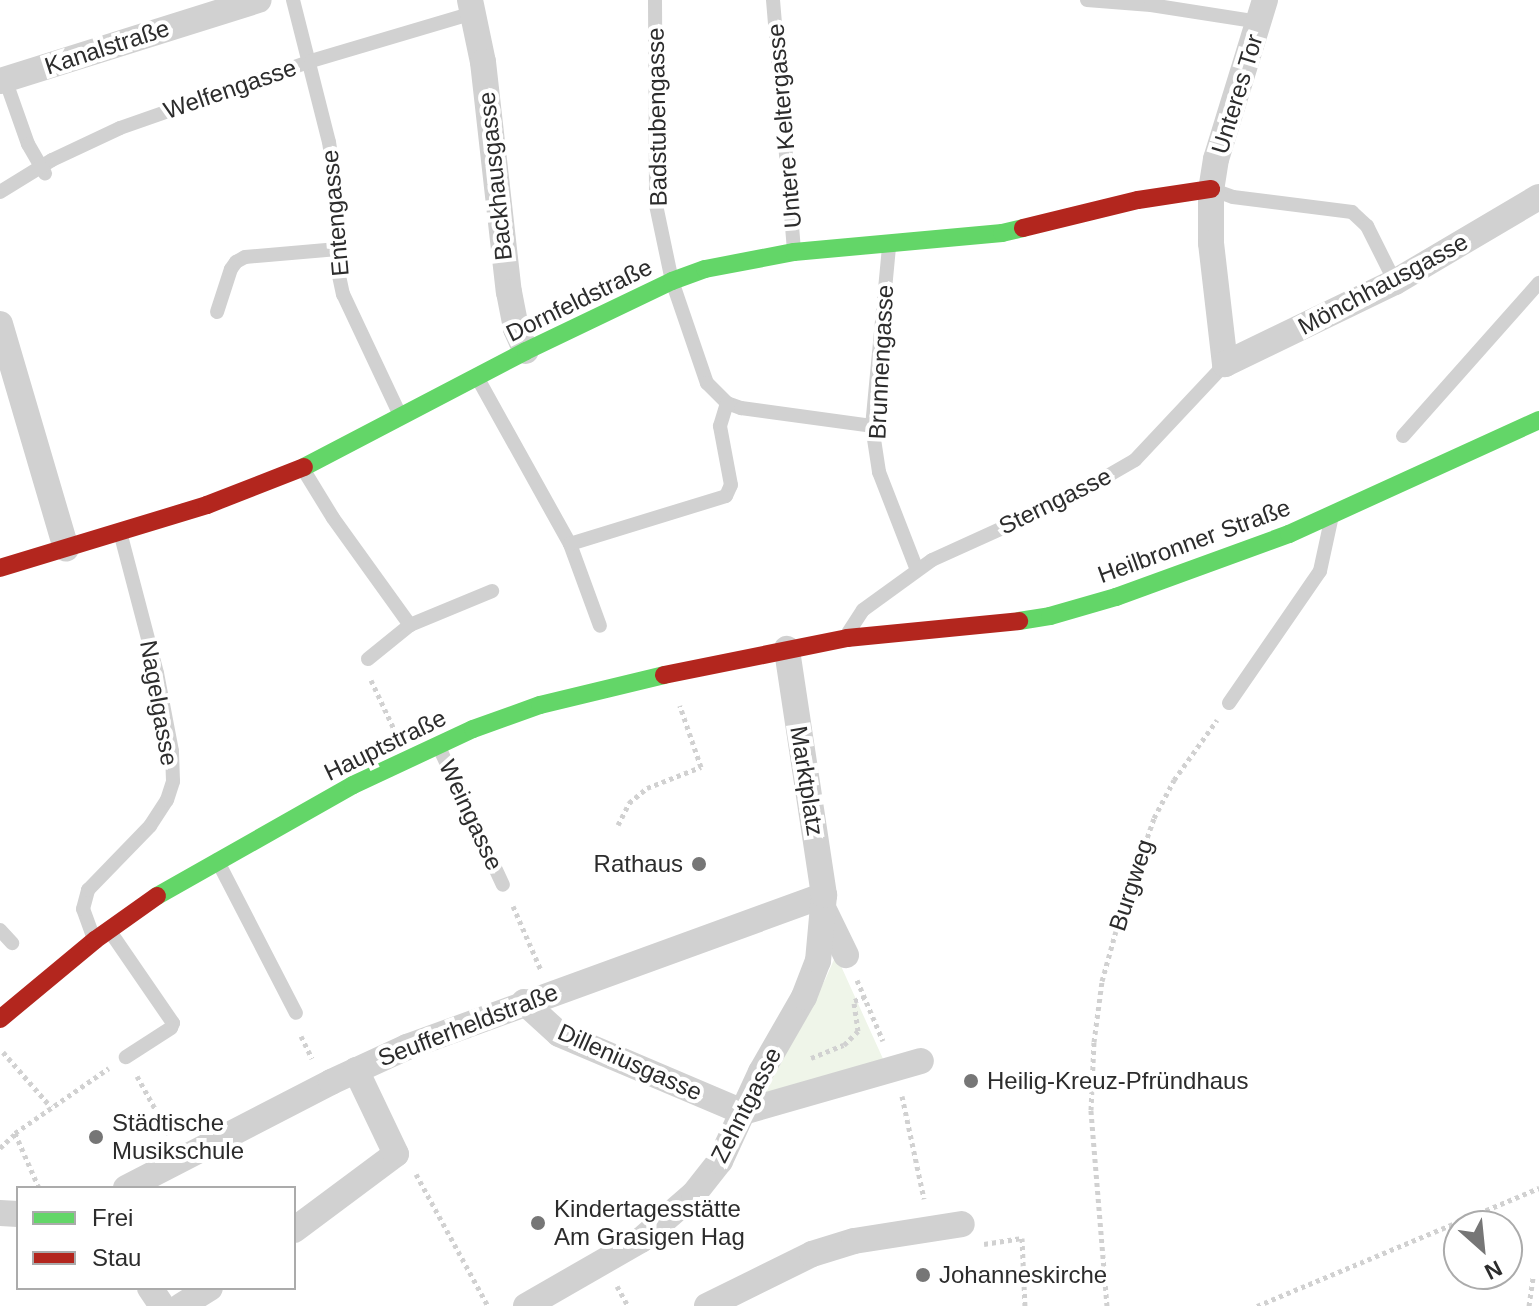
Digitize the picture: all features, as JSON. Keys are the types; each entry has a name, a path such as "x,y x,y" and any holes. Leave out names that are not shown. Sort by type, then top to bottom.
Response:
{"street":[{"name":"Kanalstraße","path":"3,80 259,0"},
{"name":"Backhausgasse","path":"471,6 483,62 509,292 516,329 526,351"},
{"name":"Unteres Tor","path":"1211,189 1216,159 1262,11"},
{"name":"Dornfeldstraße","path":"0,568 207,505 303,468 526,351 672,281 705,269 794,252 1002,233 1138,200 1211,189"},
{"path":"1211,189 1211,243 1224,329 1225,364"},
{"name":"Mönchhausgasse","path":"1225,364 1395,282 1539,197"},
{"path":"0,324 66,548"},
{"name":"Heilbronner Straße","path":"847,638 981,626 1050,616 1159,582 1332,515 1539,420"},
{"name":"Hauptstraße","path":"0,1019 102,935 177,882 353,785 438,745 540,705 617,685 847,638"},
{"name":"Marktplatz","path":"787,649 825,903"},
{"path":"825,903 846,955"},
{"name":"Seufferheldstraße","path":"130,1186 356,1070 524,1002 825,903"},
{"name":"Zehntgasse","path":"534,1304 641,1240 694,1194 720,1161 761,1072 804,997 818,961 825,903"},
{"name":"Dilleniusgasse","path":"524,1002 559,1034 743,1112"},
{"path":"743,1112 921,1061"},
{"path":"296,1229 405,1162 356,1070"},
{"path":"707,1306 812,1254 854,1241 962,1224"},
{"path":"181,1306 207,1290"}],"lane":[{"name":"Entengasse","path":"293,0 311,61 338,201 338,271 343,294 401,418"},
{"name":"Badstubengasse","path":"655,0 656,205 672,281 707,383 727,403"},
{"name":"Untere Keltergasse","path":"773,0 794,252"},
{"path":"1087,0 1262,11"},
{"name":"Welfengasse","path":"0,192 43,172 120,128 471,6"},
{"path":"3,80 43,172"},
{"path":"1211,189 1233,197 1352,212 1367,226 1395,282"},
{"name":"Brunnengasse","path":"890,242 872,426 879,472 917,570"},
{"path":"217,312 236,262 245,257 338,249"},
{"path":"1403,436 1539,283"},
{"name":"Sterngasse","path":"847,638 850,626 863,610 917,570 1108,479 1160,436 1225,364"},
{"path":"477,377 570,544 600,626"},
{"path":"570,544 726,496 731,485 720,426 727,403 872,426"},
{"path":"303,468 333,518 410,625"},
{"path":"1229,703 1320,571 1332,515"},
{"name":"Nagelgasse","path":"119,532 157,673 173,781 167,800 150,826 88,890 83,909 173,1023 171,1028 126,1057"},
{"path":"368,659 410,625 492,591"},
{"name":"Weingasse","path":"438,745 503,885"},
{"path":"216,860 296,1013"},
{"path":"0,930 12,943"}],"path":[{"path":"376,691 398,738"},
{"name":"Burgweg","path":"1107,1306 1091,1110 1094,1042 1102,981 1130,885 1154,818 1174,780 1229,703"},
{"path":"618,825 629,803 647,788 701,767 687,728"},
{"path":"511,902 543,975"},
{"path":"803,1061 844,1045 858,1031 854,1001 864,997"},
{"path":"300,1035 316,1067"},
{"path":"0,1048 51,1107"},
{"path":"0,1148 51,1107 126,1057"},
{"path":"134,1071 183,1159"},
{"path":"15,1133 38,1186"},
{"path":"405,1162 488,1306"},
{"path":"1257,1306 1539,1188"},
{"path":"962,1224 984,1245 1022,1238 1025,1306"},
{"path":"1529,1306 1533,1276"}],"shaded area":[{"path":"836,955 884,1061 754,1101 825,980"}],"traffic: fast":[{"path":"304,467 526,351 672,281 705,269 794,252 1002,233 1023,228"},
{"path":"1019,621 1050,616 1116,597 1289,534 1539,420"},
{"path":"157,896 353,785 473,729 540,705 664,675"}],"traffic: jam":[{"path":"1023,228 1138,200 1211,189"},
{"path":"0,568 207,505 304,467"},
{"path":"664,675 847,638 1019,621"},
{"path":"0,1019 95,940 157,896"}],"place":[{"name":"Rathaus","path":"699,864"},
{"name":"Heilig-Kreuz-Pfründhaus","path":"971,1081"},
{"name":"Städtische Musikschule","path":"96,1137"},
{"name":"Kindertagesstätte Am Grasigen Hag","path":"538,1223"},
{"name":"Johanneskirche","path":"923,1275"}]}
